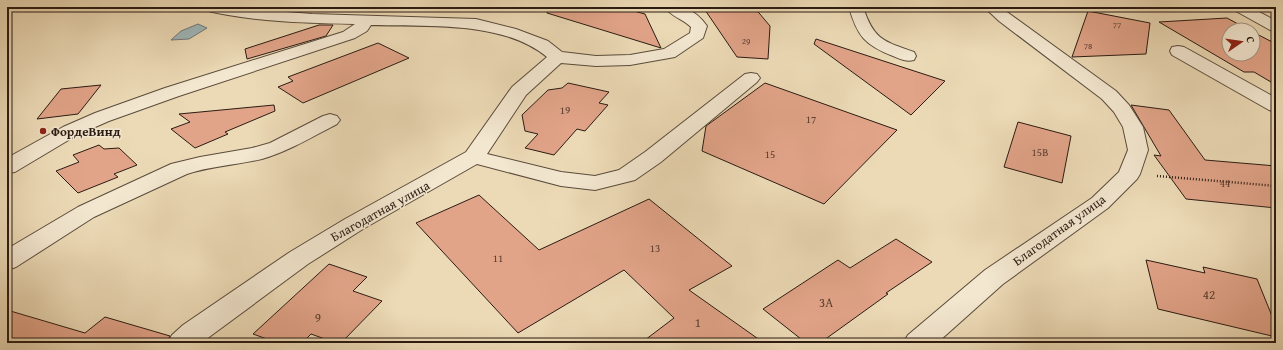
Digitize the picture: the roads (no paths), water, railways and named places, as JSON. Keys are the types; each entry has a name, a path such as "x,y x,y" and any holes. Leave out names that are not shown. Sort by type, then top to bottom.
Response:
{"street":[{"path":"209,7 246,14 312,19 476,24 510,32 542,45 556,57 596,61 630,60 670,53 697,35 699,26 690,17 672,7"},
{"path":"856,7 863,30 870,39 908,56"},
{"name":"Благодатная улица","path":"918,343 994,277 1100,203 1129,174 1138,150 1133,128 1122,109 1109,95 991,7"},
{"path":"1239,7 1276,27"},
{"path":"7,167 70,131 102,117 172,92 349,35 361,28 366,20"},
{"path":"1178,51 1276,106"},
{"name":"Благодатная улица","path":"182,343 193,332 305,254 354,224 474,157 519,90 556,57"},
{"path":"474,157 561,179 595,183 627,175 653,158 751,78"},
{"path":"7,261 86,212 179,169 200,163 255,154 277,146 330,120"}],"water":[{"path":"198,24 207,28 189,39 171,40 181,31"}],"place":[{"name":"ФордеВинд","path":"43,131"}]}
